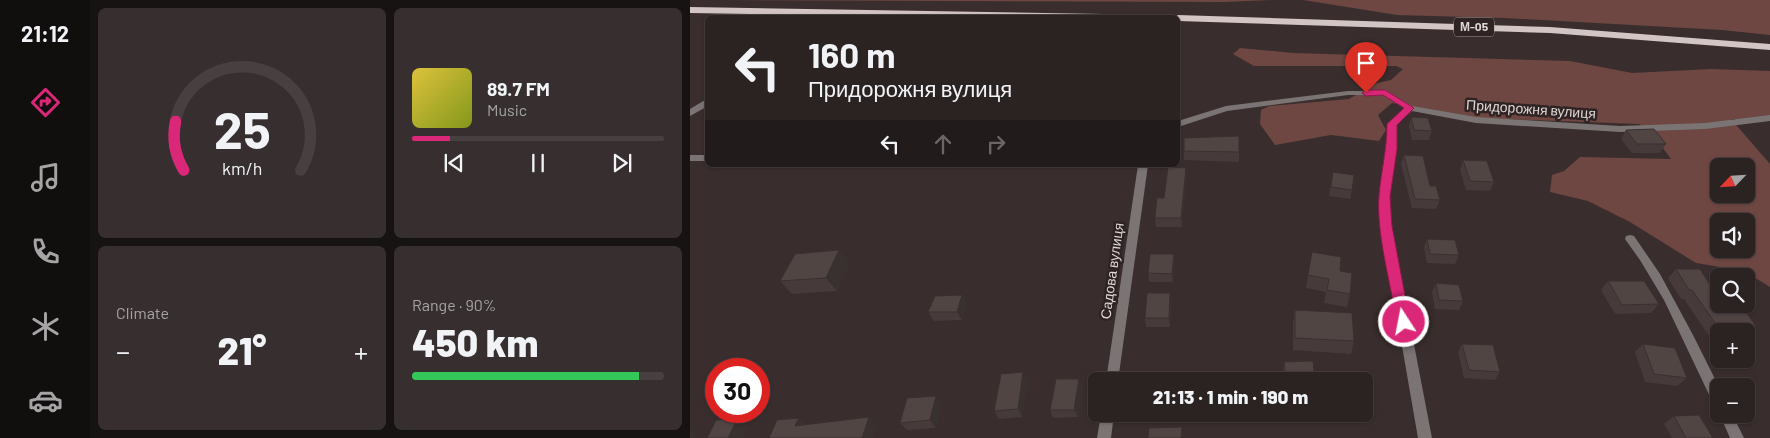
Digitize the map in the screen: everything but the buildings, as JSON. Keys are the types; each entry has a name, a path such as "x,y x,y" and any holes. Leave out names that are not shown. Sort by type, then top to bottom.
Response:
{"highway":[{"path":"690,10 984,15"},
{"path":"690,18 705,18"},
{"name":"М-05","path":"1180,18 1550,30 1770,47"},
{"name":"М-05","path":"1180,27 1405,33 1554,40 1770,55"}],"street":[{"name":"Придорожня вулиця","path":"1180,123 1226,109 1348,93 1385,93 1410,108 1476,120 1620,129 1705,126 1770,118"},
{"path":"690,113 705,104"},
{"path":"1410,108 1392,124 1392,149 1384,197 1386,226 1425,438"},
{"path":"690,158 705,158"},
{"name":"Садова вулиця","path":"1113,372 1144,167"},
{"path":"1630,239 1645,257 1665,291 1710,384"},
{"path":"1104,438 1107,422"},
{"path":"1730,423 1737,438"}],"shaded area":[{"path":"727,0 1275,0 1223,2"},
{"path":"1303,0 1770,0 1770,35 1722,30 1504,18 1397,15"},
{"path":"1240,48 1293,53 1570,61 1632,73 1711,69 1770,71 1770,119 1731,119 1770,164 1770,287 1755,278 1755,268 1726,268 1696,263 1630,222 1588,201 1550,192 1552,175 1564,171 1580,157 1671,159 1652,133 1639,124 1474,118 1392,103 1378,115 1386,130 1379,141 1331,135 1275,145 1260,124 1261,110 1269,106 1349,99 1377,83 1391,80 1403,69 1396,66 1254,66 1233,54"}],"route":[{"path":"1366,93 1385,93 1410,108 1392,124 1392,149 1384,197 1386,226 1404,322"}]}
